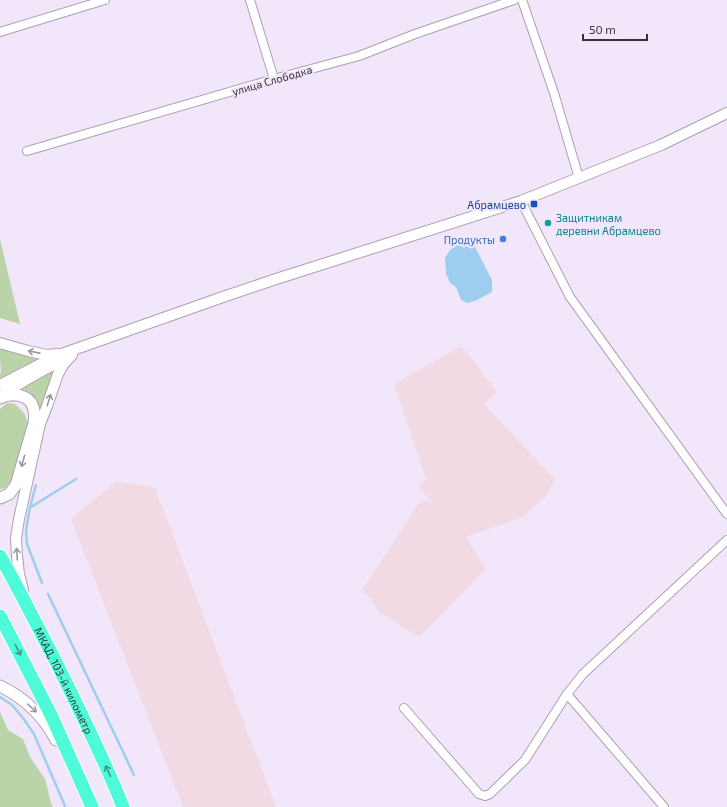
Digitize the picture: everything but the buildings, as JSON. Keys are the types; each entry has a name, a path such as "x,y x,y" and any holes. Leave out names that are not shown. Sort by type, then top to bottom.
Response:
{"highway":[{"name":"МКАД, 103-й километр","path":"0,556 76,703 114,784 123,807"},
{"path":"0,616 50,715 90,801"}],"main road":[{"path":"0,398 10,394 19,395 27,399 33,405 35,414 34,423 16,485 9,494 0,498"},
{"path":"0,686 22,699 36,711 49,727 90,801"}],"street":[{"path":"0,32 105,0"},
{"path":"250,0 274,79"},
{"name":"улица Слободка","path":"27,151 274,79 359,56 414,34 514,0"},
{"path":"522,0 554,93 579,178"},
{"path":"0,398 27,378 93,344 273,280 521,201 661,146 727,113"},
{"path":"521,201 570,297 727,514"},
{"path":"0,343 47,355 71,354"},
{"path":"0,385 46,360 71,354"},
{"path":"27,606 16,556 16,538 19,519 40,424 58,374 71,354"},
{"path":"404,708 479,794 485,796 490,794 525,760 567,694 583,674 727,540"},
{"path":"567,694 664,807"}],"shaded area":[{"path":"462,346 497,392 484,404 555,479 546,496 523,517 466,537 486,569 419,637 379,612 363,589 418,504 429,502 434,505 418,486 426,479 394,384"},
{"path":"116,481 155,488 276,807 183,807 71,519"}],"green space":[{"path":"0,239 20,324 0,318"},
{"path":"0,347 44,358 0,380"},
{"path":"55,367 41,409 33,396 19,388"},
{"path":"7,403 15,404 24,413 28,423 12,480 5,488 0,489 0,409"},
{"path":"0,712 8,730 23,739 30,757 45,779 53,807 0,807"}],"water":[{"path":"467,240 475,247 492,280 492,292 468,303 461,300 456,287 450,283 446,273 445,258 450,250"}],"waterway":[{"path":"31,507 76,479"},
{"path":"36,485 26,530 27,544 42,583"},
{"path":"48,594 134,775"},
{"path":"0,697 12,705 34,734 65,806"}],"place":[{"name":"Абрамцево","path":"534,204"},
{"name":"Защитникам деревни Абрамцево","path":"548,223"},
{"name":"Продукты","path":"503,239"}]}
